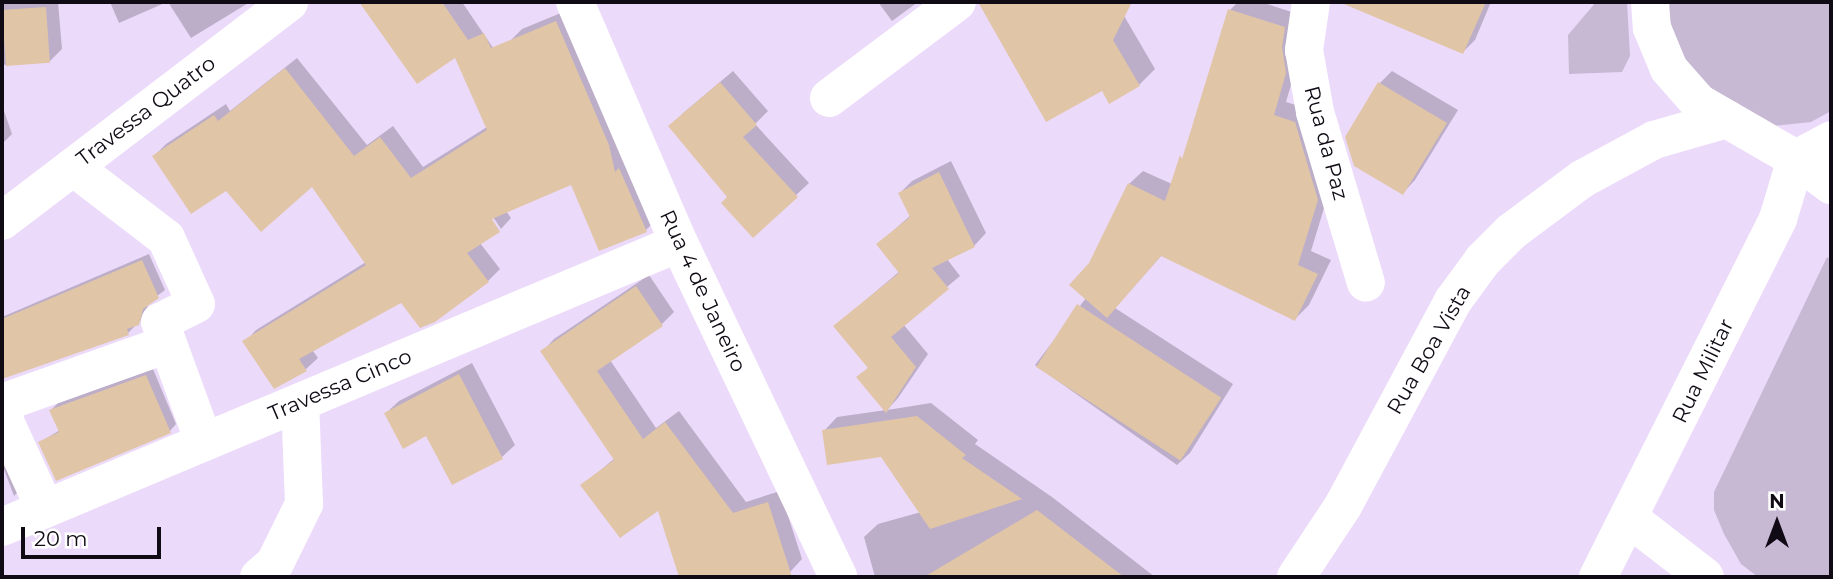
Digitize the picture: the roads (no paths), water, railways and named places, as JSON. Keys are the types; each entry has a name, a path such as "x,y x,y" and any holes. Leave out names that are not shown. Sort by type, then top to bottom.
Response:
{"street":[{"name":"Travessa Quatro","path":"2,221 289,2"},
{"name":"Rua 4 de Janeiro","path":"575,2 679,243 838,577"},
{"path":"829,99 957,2"},
{"name":"Rua da Paz","path":"1311,2 1304,50 1315,112 1366,283"},
{"path":"1650,2 1651,28 1669,69 1699,103 1796,159 1831,185"},
{"name":"Rua Boa Vista","path":"1296,577 1343,506 1453,301 1483,260 1511,232 1582,179 1654,141 1727,120"},
{"path":"1796,159 1831,140"},
{"name":"Rua Militar","path":"1598,577 1778,219 1796,159"},
{"path":"72,167 166,238 196,304 160,322 204,442"},
{"name":"Travessa Cinco","path":"2,527 679,243"},
{"path":"2,404 168,344"},
{"path":"259,577 275,563 304,504 300,402"},
{"path":"2,415 45,509"},
{"path":"1629,518 1705,577"}]}
